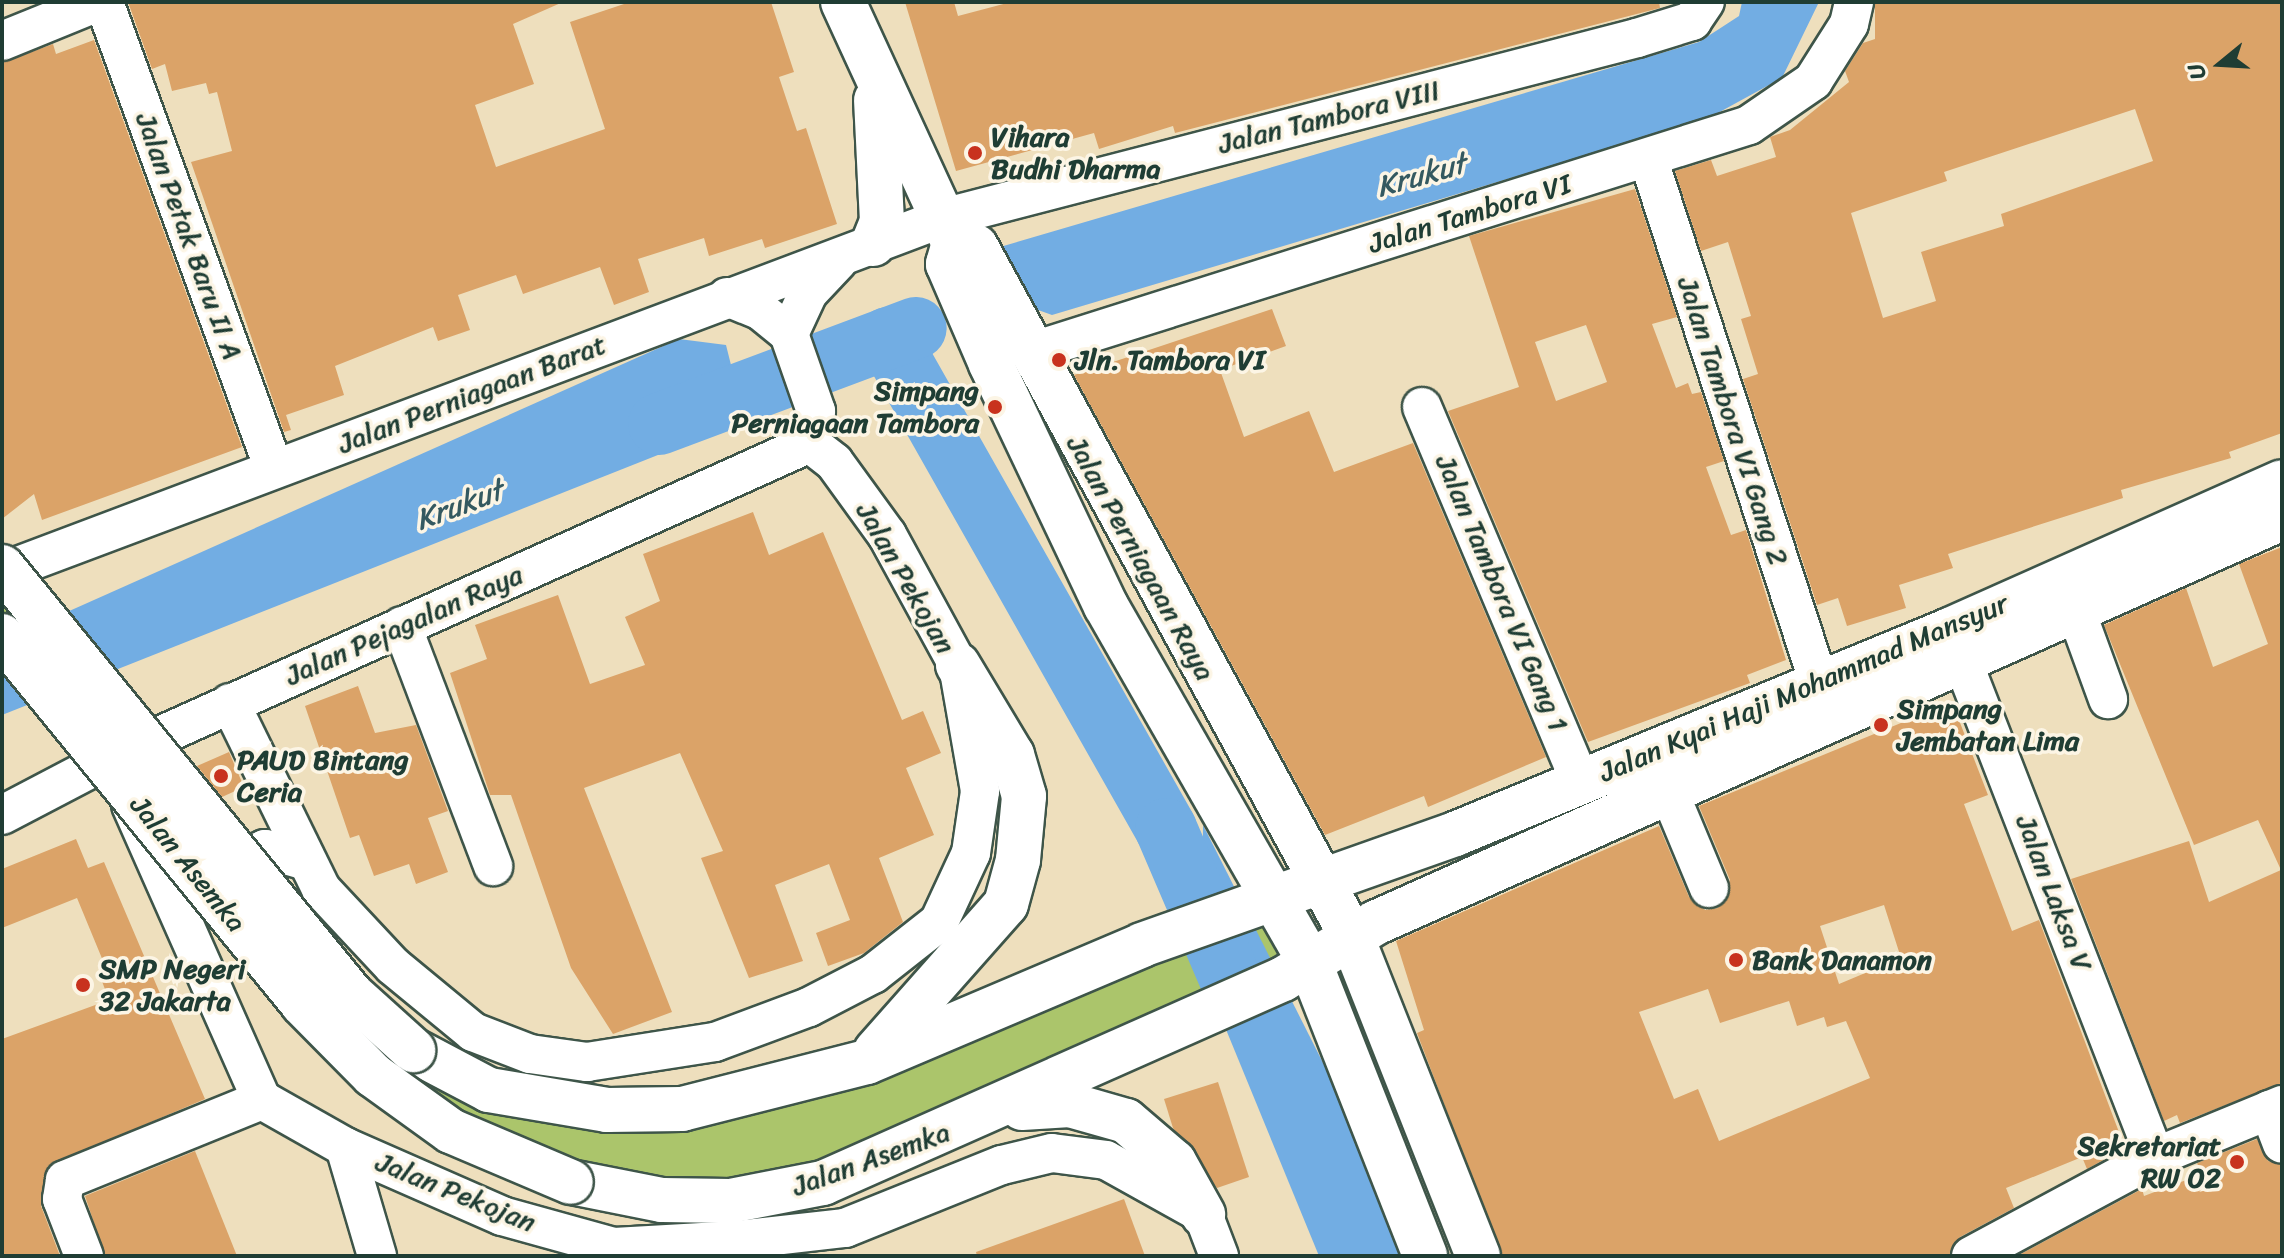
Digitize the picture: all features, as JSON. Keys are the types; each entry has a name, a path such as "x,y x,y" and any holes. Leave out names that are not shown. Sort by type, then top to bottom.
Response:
{"main road":[{"name":"Jalan Perniagaan Raya","path":"843,2 873,74 955,243 1351,935 1478,1256"},
{"path":"856,252 882,193 873,74"},
{"name":"Jalan Perniagaan Raya","path":"1016,353 1106,606 1296,970 1425,1256"},
{"name":"Jalan Kyai Haji Mohammad Mansyur","path":"1296,970 1351,935 1669,792 2282,482"},
{"name":"Jalan Kyai Haji Mohammad Mansyur","path":"1259,902 1322,884 1819,683 2076,611 2282,518"},
{"name":"Jalan Asemka","path":"7,561 351,994 413,1050 489,1090 607,1110 682,1109 867,1062 1142,945 1259,902"},
{"name":"Jalan Asemka","path":"2,636 330,1033 373,1075 451,1131 525,1166 662,1200 730,1201 823,1183 1004,1109 1296,970"},
{"path":"867,1062 1006,904 1022,834 1024,796 1012,755 958,665"},
{"path":"1580,781 1599,823"},
{"path":"1004,1109 1070,1105 1126,1121 1174,1162 1203,1214"}],"street":[{"name":"Jalan Petak Baru II A","path":"2,41 101,2 274,469"},
{"name":"Jalan Tambora VIII","path":"955,243 1692,21 1705,2"},
{"name":"Jalan Tambora VI","path":"1016,353 1749,125 1813,81 1849,24 1854,2"},
{"name":"Jalan Tambora VI Gang 2","path":"1648,158 1819,683"},
{"name":"Jalan Perniagaan Barat","path":"7,561 274,469 727,297 856,252 955,243"},
{"path":"727,297 761,311 790,338 808,293 856,252"},
{"name":"Jalan Pekojan","path":"230,703 321,889 393,966 473,1032 530,1054 587,1062 715,1042 873,974 939,922 971,853 980,791 958,665 887,535 834,462 813,427 790,338"},
{"name":"Jalan Tambora VI Gang 1","path":"1422,407 1580,781"},
{"name":"Jalan Pejagalan Raya","path":"2,815 111,758 402,626 813,427"},
{"path":"2076,611 2108,699"},
{"path":"402,626 493,866"},
{"name":"Jalan Laksa V","path":"1957,645 2155,1157"},
{"path":"84,1256 62,1199 65,1180 262,1100 186,936 111,758"},
{"path":"1669,792 1709,888"},
{"path":"186,936 194,894 223,862 265,849 306,861"},
{"name":"Jalan Pekojan","path":"262,1100 345,1147 577,1246 659,1246 845,1228 1002,1165 1052,1153 1106,1160 1203,1214"},
{"path":"1971,1256 2155,1157 2278,1120"},
{"path":"345,1147 377,1256"},
{"path":"1203,1214 1219,1256"}],"green space":[{"path":"2,567 351,994 489,1090 682,1109 1245,905 1309,961 730,1201 451,1131 2,636"}],"water":[{"path":"1742,2 1819,2 1782,78 1705,120 1052,315 925,269 1699,42 1739,16"},
{"path":"679,339 726,345 743,413 721,430 2,715 2,641"},
{"path":"1203,825 1367,1150 1405,1256 1319,1256 1202,971"}],"building":[{"path":"128,2 563,2 513,24 534,84 475,105 496,167 605,129 570,22 630,2 771,2 794,72 779,77 797,131 806,128 837,224 765,248 762,239 709,256 704,238 638,259 649,292 614,305 600,267 523,294 516,275 458,295 470,330 438,341 433,327 335,366 344,395 286,415 291,430 284,432 191,162 232,151 217,92 209,94 206,83 172,91 165,64 152,69"},
{"path":"905,2 954,2 958,16 1011,2 1659,2 1660,8 1175,133 1173,126 1099,149 1094,133 956,171"},
{"path":"1875,2 2282,2 2282,433 2229,452 2231,458 2121,490 2123,498 1948,554 1953,568 1899,585 1906,608 1847,626 1838,598 1817,605 1743,379 1758,374 1741,319 1751,316 1728,242 1701,251 1675,171 1711,160 1717,176 1776,157 1770,137 1790,130 1849,82 1845,71 1863,43 1875,39","holes":["2135,109 2153,161 2001,214 2004,226 1921,252 1936,301 1883,318 1851,213 1947,181 1944,172"]},
{"path":"94,40 242,447 42,520 34,494 2,519 2,63 53,44 56,54"},
{"path":"1635,189 1677,317 1652,324 1676,388 1688,383 1692,394 1701,392 1724,461 1706,467 1731,535 1746,530 1786,660 1747,675 1750,683 1588,742 1448,411 1519,387 1469,236","holes":["1586,325 1607,382 1556,401 1535,342"]},
{"path":"1272,309 1286,346 1220,370 1244,437 1309,411 1334,472 1413,443 1546,757 1428,807 1424,796 1325,835 1074,375"},
{"path":"753,512 769,555 823,532 902,720 923,711 941,753 906,768 934,835 879,858 903,922 864,953 828,966 816,933 850,920 829,864 775,885 803,961 749,978 701,858 723,851 680,753 584,788 672,1012 613,1034 571,968 511,795 490,795 450,673 487,659 475,625 558,595 590,684 645,665 625,617 660,601 643,554"},
{"path":"2282,547 2282,1083 2180,1123 2177,1115 2164,1121 2071,879 2189,841 2209,902 2281,870 2258,820 2194,845 2104,625 2186,588 2213,667 2268,644 2239,564"},
{"path":"358,686 375,733 416,725 448,811 428,818 448,872 416,884 409,864 374,876 359,835 350,838 305,706"},
{"path":"1952,702 1988,795 1964,804 2012,931 2039,920 2125,1148 2087,1169 2082,1157 2006,1188 2014,1208 1960,1237 1949,1256 1502,1256 1417,1033 1424,1030 1396,941 1659,826 1689,897 1705,910 1718,908 1730,880 1699,806","holes":["1884,905 1901,958 1839,984 1820,926","1708,989 1720,1023 1789,1001 1797,1026 1824,1017 1827,1027 1846,1021 1870,1078 1719,1141 1698,1089 1674,1099 1639,1012"]},
{"name":"PAUD Bintang Ceria","path":"229,752 244,787 222,797 197,766"},
{"name":"SMP Negeri 32 Jakarta","path":"76,839 88,868 104,862 205,1099 48,1166 41,1206 60,1256 2,1256 2,1039 109,1000 100,976 108,973 77,898 2,928 2,869"},
{"path":"1218,1082 1249,1177 1217,1188 1173,1128 1164,1099"},
{"path":"2257,1139 2268,1161 2282,1165 2282,1256 2017,1256 2142,1189 2144,1196 2202,1174 2197,1163"},
{"path":"195,1151 237,1256 105,1256 85,1196"},
{"path":"1124,1199 1145,1256 977,1256 976,1252"}],"waterway":[{"name":"Krukut","path":"659,424 916,328"},
{"path":"888,338 1166,829 1230,978"}],"place":[{"name":"Vihara Budhi Dharma","path":"975,153"},
{"name":"Jln. Tambora VI","path":"1059,360"},
{"name":"Simpang Perniagaan Tambora","path":"995,407"},
{"name":"Simpang Jembatan Lima","path":"1881,725"},
{"name":"PAUD Bintang Ceria","path":"221,776"},
{"name":"Bank Danamon","path":"1736,960"},
{"name":"SMP Negeri 32 Jakarta","path":"83,985"},
{"name":"Sekretariat RW 02","path":"2237,1162"}]}
